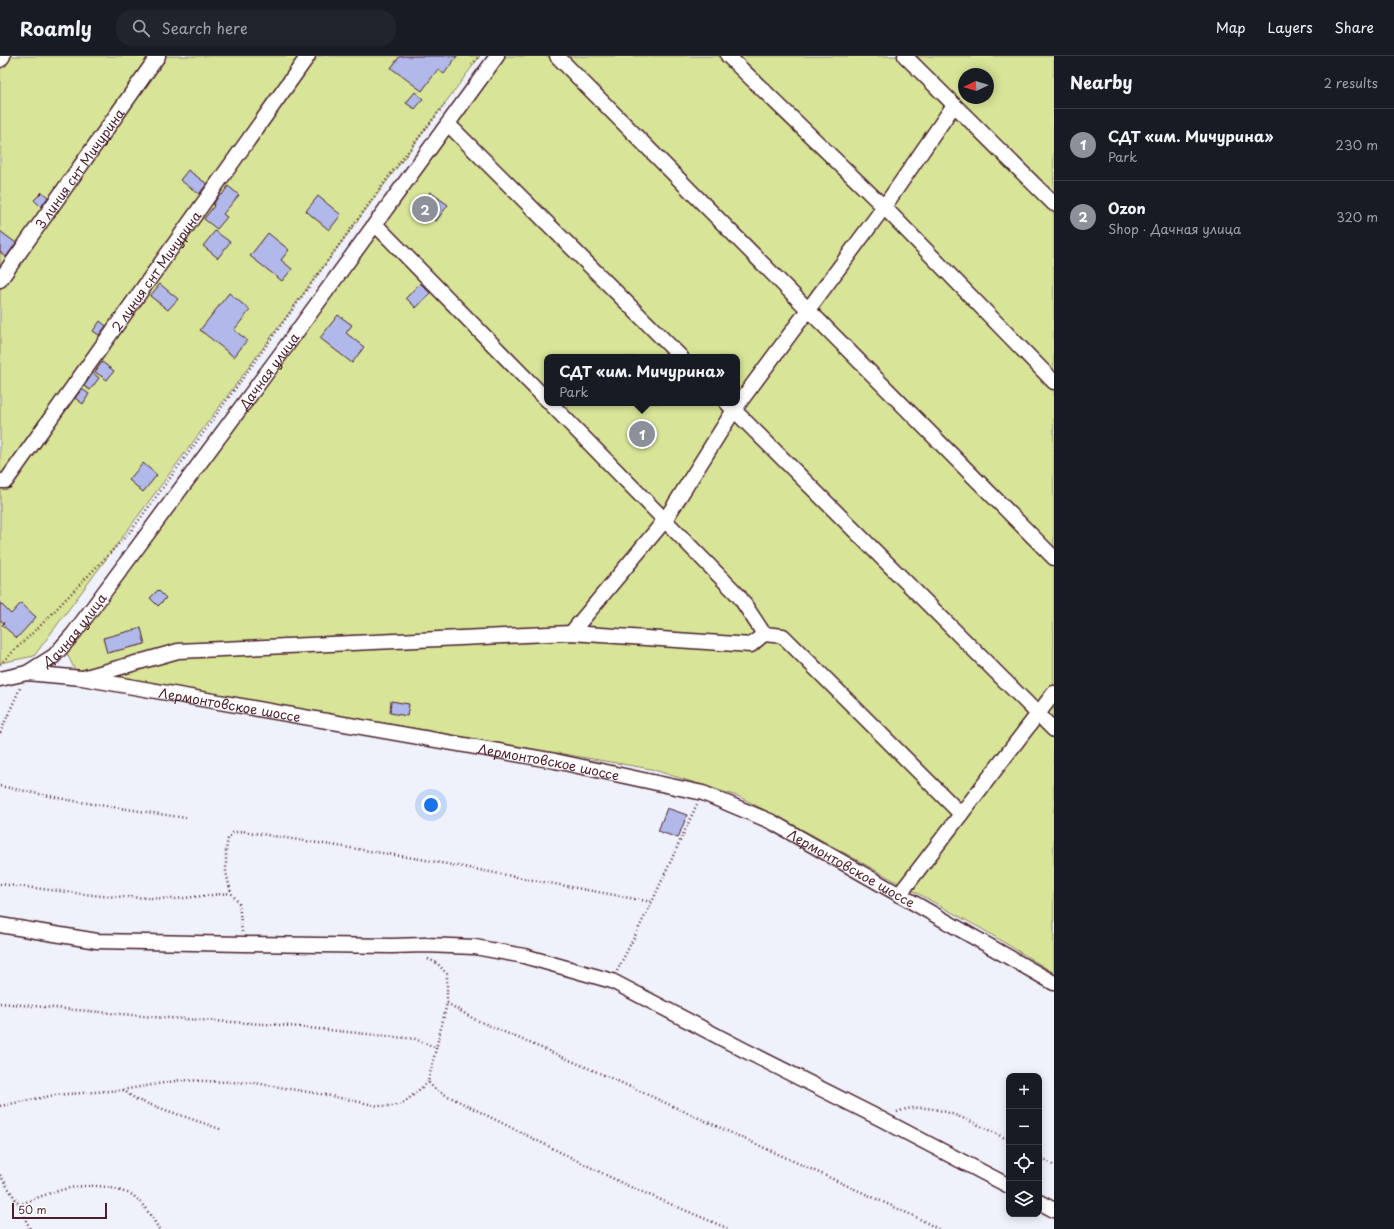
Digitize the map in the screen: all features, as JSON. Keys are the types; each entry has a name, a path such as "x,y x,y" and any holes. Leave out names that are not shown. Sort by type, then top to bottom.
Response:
{"street":[{"path":"0,60 3,56"},
{"name":"3 линия снт Мичурина","path":"0,280 158,56"},
{"name":"2 линия снт Мичурина","path":"0,481 6,481 308,56"},
{"name":"Дачная улица","path":"27,673 54,656 74,633 497,56"},
{"path":"557,56 1054,558"},
{"path":"728,56 884,207 1054,382"},
{"path":"906,56 1054,204"},
{"path":"740,396 809,309 884,207 954,105"},
{"path":"448,124 678,354"},
{"path":"375,224 544,397"},
{"path":"553,406 739,596 764,634"},
{"path":"572,633 665,520 731,407 1054,730"},
{"path":"82,678 178,651 572,633 751,645 764,634 783,636 961,814"},
{"name":"Лермонтовское шоссе","path":"0,679 27,673 82,678 555,761 703,793 772,822 1054,983"},
{"path":"899,895 1054,693"},
{"path":"0,925 96,940 243,944 425,945 475,947 524,956 612,981 1006,1184"},
{"path":"1042,1204 1054,1210"}],"path":[{"path":"471,68 479,56"},
{"path":"0,664 41,625 131,531 239,385 392,172 449,98"},
{"path":"0,733 27,673"},
{"path":"0,786 74,801 186,818"},
{"path":"612,981 652,902 703,793"},
{"path":"243,944 239,902 231,894 226,872 228,838 233,833 242,831 420,859 652,902"},
{"path":"0,884 101,896 175,899 231,894"},
{"path":"0,1106 55,1095 122,1090 182,1080 254,1083 326,1094 379,1106 394,1106 405,1102 428,1082 447,1003 447,974 437,962 424,958"},
{"path":"447,1003 474,1019 611,1078 916,1217 938,1229"},
{"path":"0,1004 154,1017 280,1025 415,1039 437,1048"},
{"path":"428,1082 436,1090 626,1185 730,1229"},
{"path":"122,1090 137,1100 220,1129"},
{"path":"881,1119 903,1109 929,1108 956,1116 1006,1139"},
{"path":"1042,1157 1054,1166"},
{"path":"0,1175 19,1205 30,1229"},
{"path":"19,1205 54,1191 89,1185 113,1188 133,1195 148,1212 159,1229"}],"green space":[{"path":"0,56 480,56 34,656 0,663"},
{"path":"506,56 1054,56 1054,973 982,929 740,797 651,769 75,670 67,654 392,214"}],"building":[{"path":"400,56 457,56 444,74 438,69 422,91 391,68"},
{"path":"415,92 423,99 415,109 406,103"},
{"path":"188,170 207,184 199,194 180,180"},
{"path":"228,186 239,195 223,214 227,217 217,229 204,219 214,206 213,205 220,194 222,195"},
{"path":"42,192 48,197 41,207 34,200"},
{"path":"430,192 448,205 436,221 418,208"},
{"path":"318,196 341,215 329,230 306,211"},
{"path":"0,231 16,243 6,257 0,252"},
{"path":"215,231 230,242 218,258 203,246"},
{"path":"268,233 289,250 281,260 292,269 282,281 250,256"},
{"path":"420,283 430,293 416,308 406,298"},
{"path":"160,284 178,299 168,310 150,296"},
{"path":"229,293 250,310 234,330 247,340 234,357 200,330"},
{"path":"338,315 352,325 346,333 364,347 352,363 320,338"},
{"path":"100,321 106,326 99,335 93,331"},
{"path":"102,362 114,371 107,380 95,372"},
{"path":"93,373 99,378 90,390 84,386"},
{"path":"82,389 89,394 83,404 75,398"},
{"path":"143,463 157,475 143,492 129,480"},
{"path":"158,590 166,598 158,606 150,598"},
{"path":"0,603 11,614 21,603 36,617 17,638 2,625 4,623 0,620"},
{"path":"141,628 145,644 107,653 103,638"},
{"path":"391,701 409,704 407,716 390,713"},
{"path":"667,808 687,815 678,838 658,831"}],"place":[{"name":"Ozon","path":"425,209"},
{"name":"СДТ «им. Мичурина»","path":"642,434"}]}
